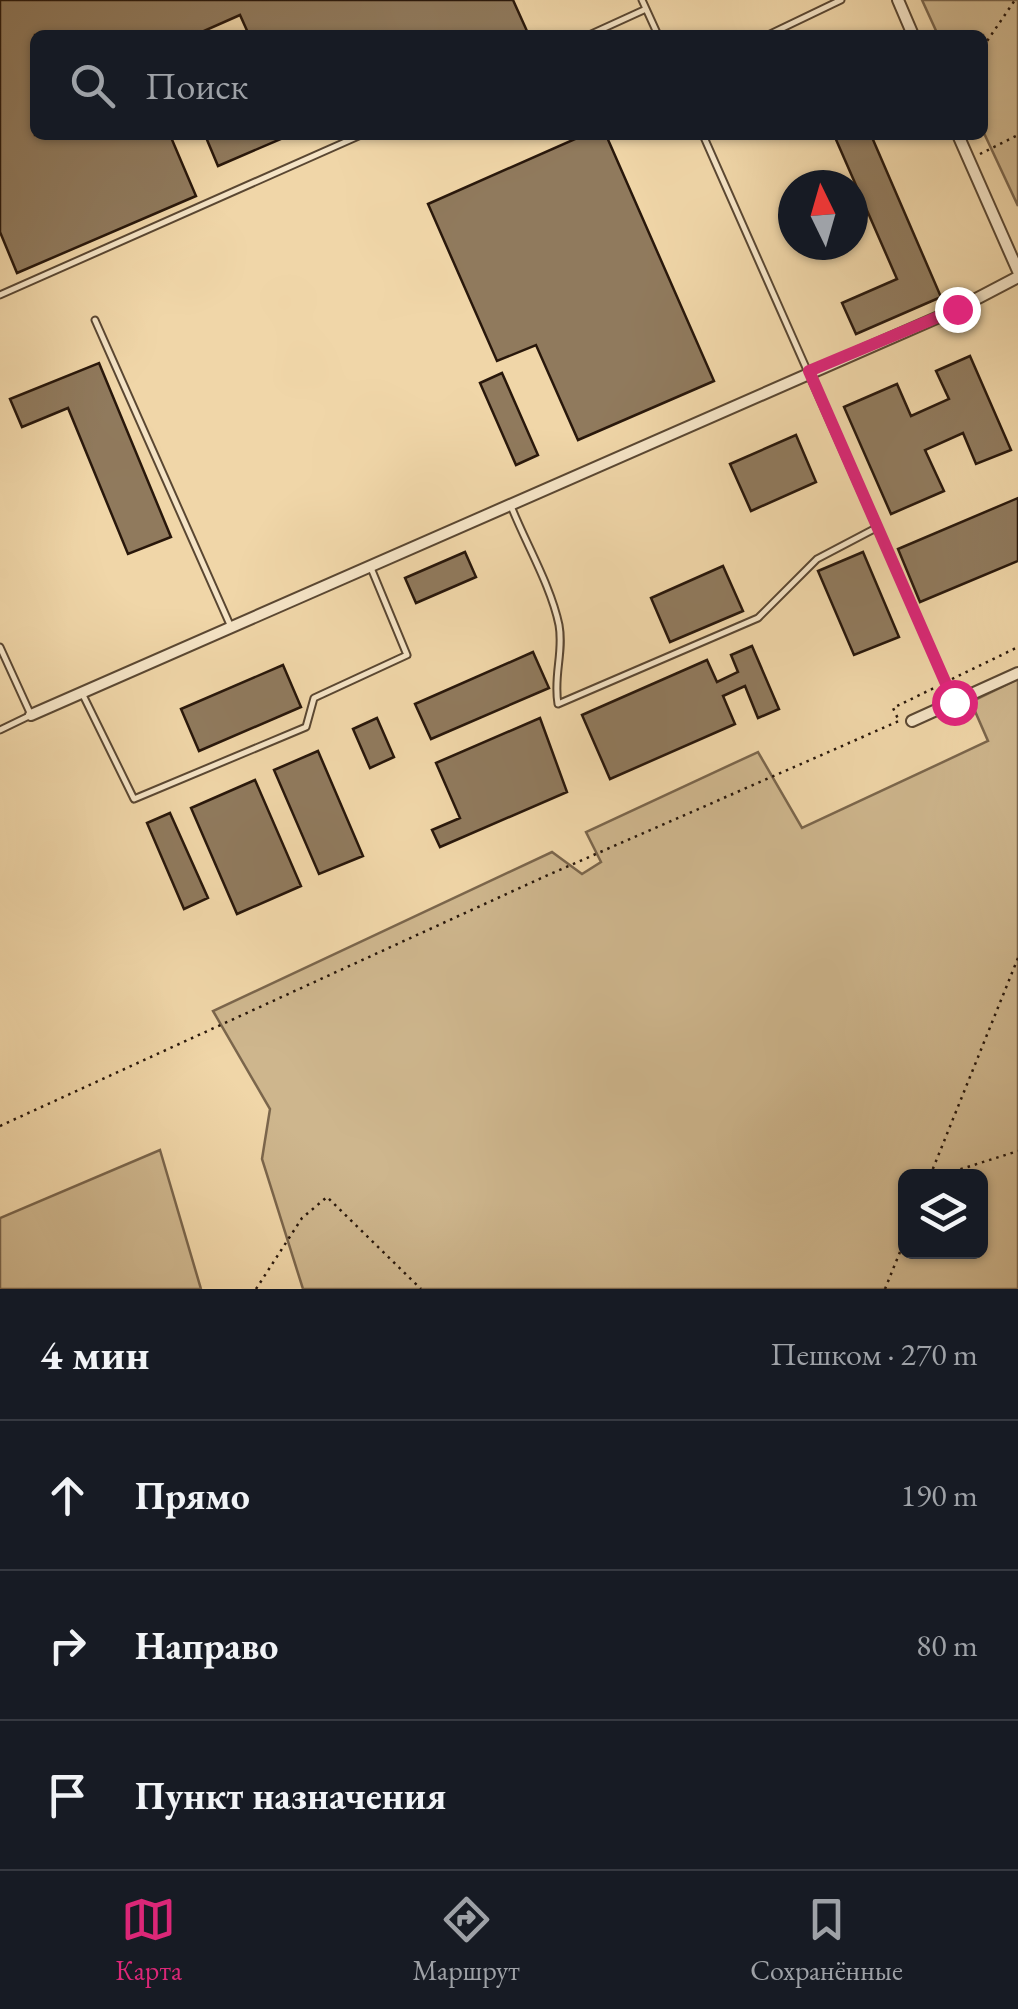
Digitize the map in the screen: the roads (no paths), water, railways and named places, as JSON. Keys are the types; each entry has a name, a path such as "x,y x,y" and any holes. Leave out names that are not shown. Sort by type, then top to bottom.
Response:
{"street":[{"path":"898,0 911,30"},
{"path":"32,716 957,309 1018,274 960,140"},
{"path":"912,720 1018,672"}],"lane":[{"path":"642,0 656,30"},
{"path":"778,30 841,0"},
{"path":"601,30 646,9"},
{"path":"0,296 350,140"},
{"path":"705,140 954,702"},
{"path":"95,320 232,627"},
{"path":"510,504 558,622 561,650 554,681 558,704 758,618 817,559 876,528"},
{"path":"82,693 134,799 306,727 314,698 407,655 370,566"},
{"path":"0,647 32,716 0,730"}]}
